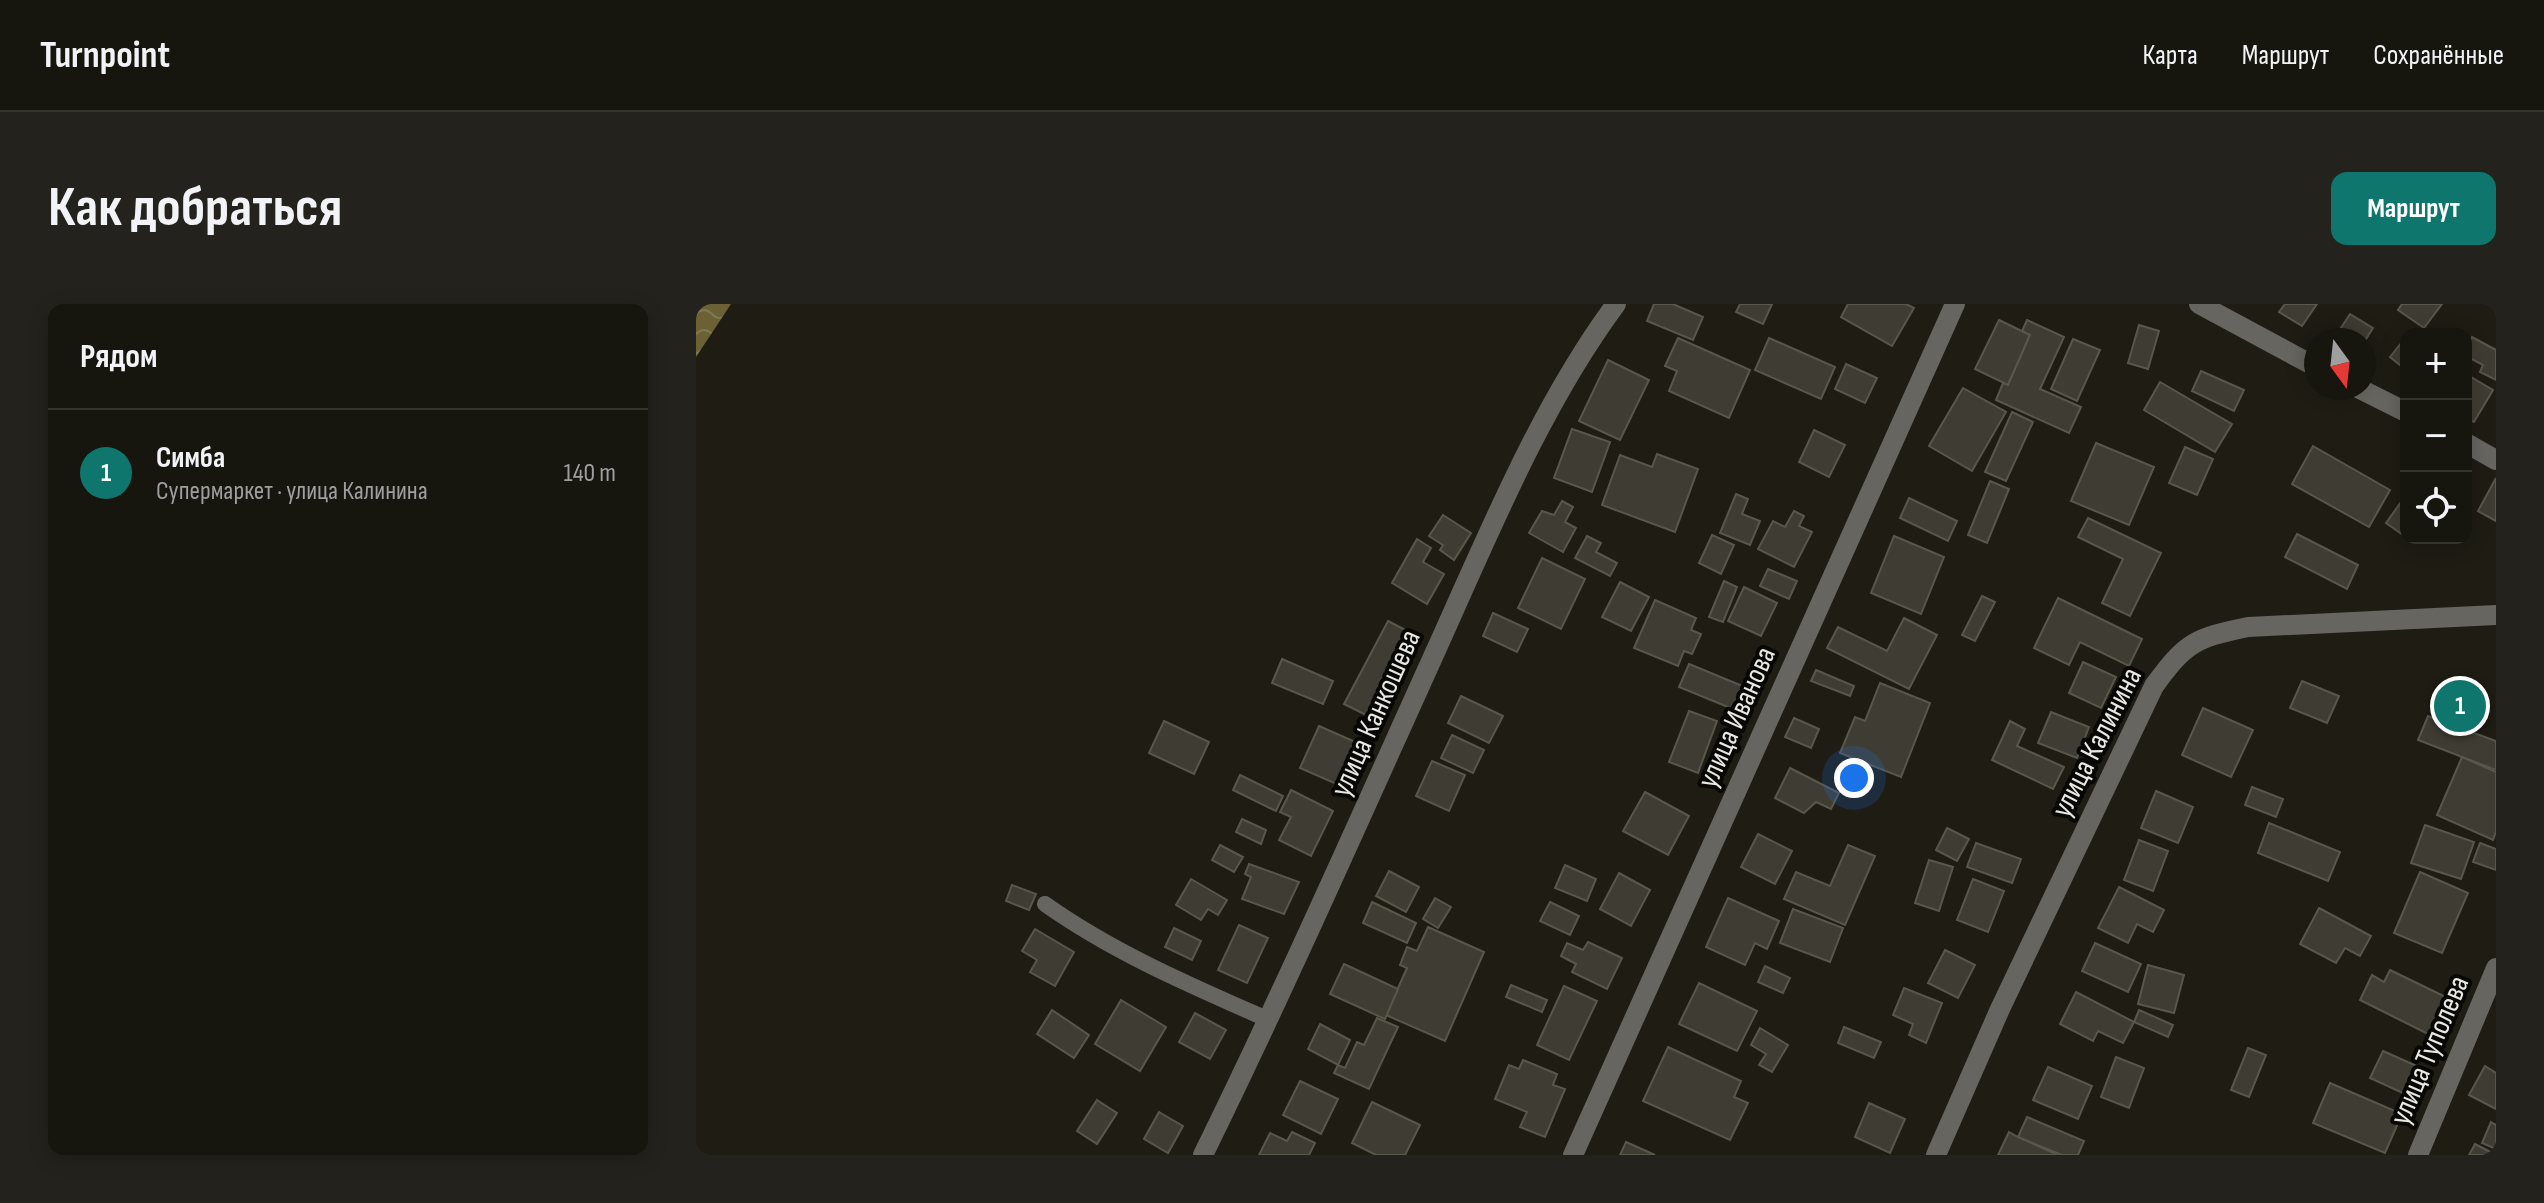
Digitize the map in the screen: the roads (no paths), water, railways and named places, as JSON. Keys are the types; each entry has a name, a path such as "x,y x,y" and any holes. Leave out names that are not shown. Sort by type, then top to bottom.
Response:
{"street":[{"name":"улица Канкошева","path":"1203,1155 1269,1020 1480,553 1534,441 1601,324 1616,304"},
{"name":"улица Иванова","path":"1573,1155 1955,304"},
{"path":"2199,304 2304,361"},
{"path":"2376,397 2400,409"},
{"path":"2472,446 2496,460"},
{"name":"улица Калинина","path":"1936,1155 2000,1009 2147,700 2172,661 2191,643 2217,633 2248,627 2495,616"},
{"name":"улица Туполева","path":"2418,1155 2496,968"}],"lane":[{"path":"1045,904 1081,930 1169,976 1269,1020"}],"water":[{"path":"696,304 731,304 696,357"}],"place":[{"name":"Симба","path":"2460,706"}]}
